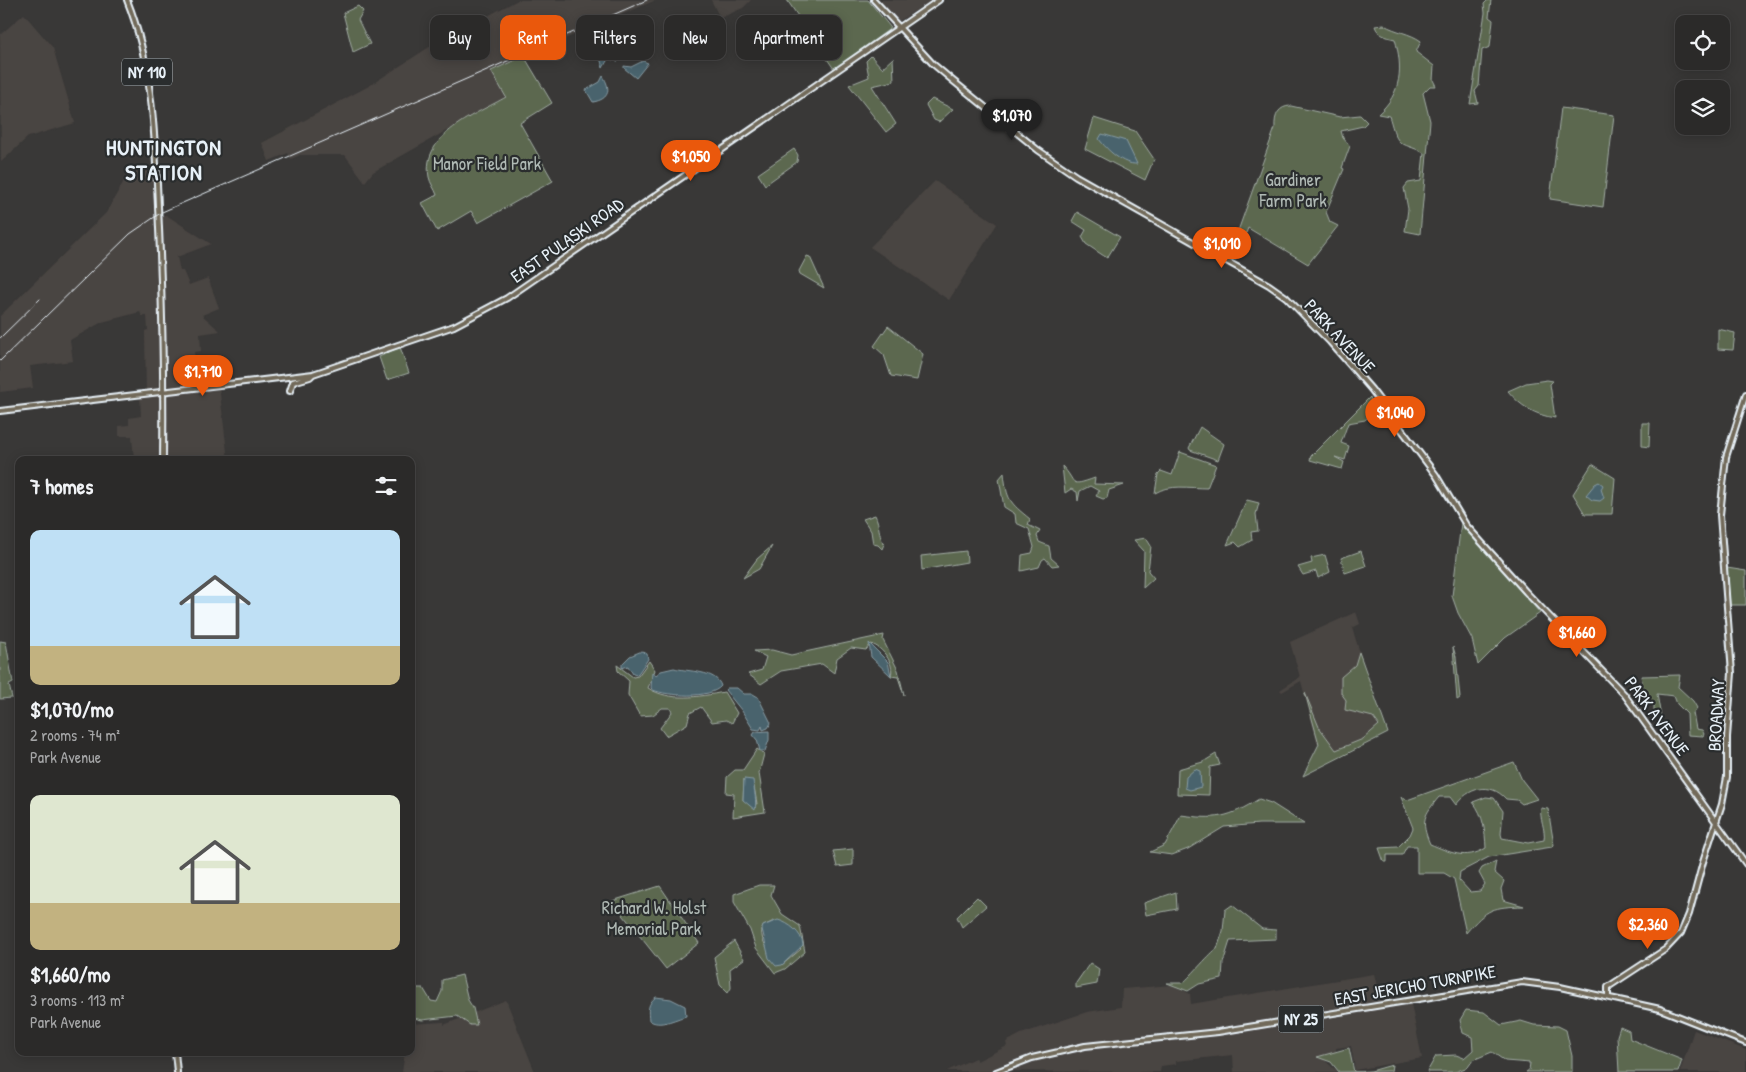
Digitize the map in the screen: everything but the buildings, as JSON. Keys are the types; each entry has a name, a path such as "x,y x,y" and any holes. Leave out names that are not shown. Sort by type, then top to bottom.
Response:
{"main road":[{"name":"NY 110","path":"128,0 139,40 152,105 157,174 164,456"},
{"name":"PARK AVENUE","path":"874,0 948,77 1050,159 1076,176 1252,275 1286,297 1351,364 1436,475 1466,525 1526,592 1612,679 1746,864"},
{"name":"EAST PULASKI ROAD","path":"0,412 313,374 454,326 490,309 939,0"},
{"path":"290,391 293,382 310,377 313,374"},
{"name":"BROADWAY","path":"1608,997 1608,987 1666,949 1681,932 1689,914 1726,782 1726,744 1732,673 1720,515 1726,457 1746,394"},
{"name":"EAST JERICHO TURNPIKE","path":"996,1072 1032,1058 1085,1046 1218,1032 1510,982 1536,982 1663,1010 1746,1043"},
{"path":"175,1056 177,1072"}],"shaded area":[{"path":"518,0 656,0 621,15 576,15 576,34 566,38 566,15 500,15 500,60 515,60 492,70 506,97 373,172 365,182 345,155 300,155 291,159 288,153 269,161 262,143 369,86 430,47 430,60 490,60 490,15"},
{"path":"711,0 751,0 743,8 726,15 718,15"},
{"path":"879,0 932,0 899,21"},
{"path":"24,14 53,48 75,123 28,137 1,162 0,35"},
{"path":"153,170 155,221 166,215 211,244 177,257 180,271 183,271 189,285 208,278 219,308 202,315 220,331 200,334 201,351 194,352 198,389 219,386 228,456 134,456 132,436 119,436 119,426 129,425 129,418 141,416 140,395 146,395 145,331 148,330 147,316 142,316 140,312 102,322 70,340 73,361 30,366 33,388 0,392 0,316 106,213 124,181 135,171"},
{"path":"935,181 997,224 949,300 870,247"},
{"path":"1356,612 1360,624 1352,628 1386,734 1323,765 1301,681 1282,692 1280,690 1300,677 1290,642"},
{"path":"1374,974 1380,999 1411,1004 1422,1058 1355,1070 1351,1046 1336,1048 1337,1056 1323,1059 1338,1072 1234,1072 1233,1055 1176,1061 1176,1064 1161,1066 1160,1072 947,1071 975,1058 977,1061 1007,1046 1006,1042 1021,1034 1087,1012 1121,1007 1122,989 1173,985 1190,994 1191,1004"},
{"path":"506,1000 535,1072 402,1072 405,1056 415,1056 415,1024 444,1022 444,1025"},
{"path":"1694,1030 1746,1050 1746,1072 1680,1072"}],"green space":[{"path":"787,0 868,0 891,28 834,69 828,60 842,60 842,15 797,15"},
{"path":"1491,0 1489,17 1493,20 1490,47 1482,50 1479,86 1475,91 1478,103 1470,104 1485,13 1484,4"},
{"path":"358,6 363,11 358,20 370,44 353,52 343,13"},
{"path":"1384,25 1421,41 1416,52 1434,66 1433,80 1436,86 1430,86 1423,93 1430,121 1420,234 1405,231 1408,209 1404,188 1408,183 1421,181 1424,153 1401,143 1395,134 1389,116 1378,114 1392,98 1396,89 1399,70 1398,50 1395,39 1380,34 1375,26"},
{"path":"871,56 882,68 893,58 894,81 872,86 896,124 886,132 849,85 869,77 866,61"},
{"name":"Manor Field Park","path":"515,60 526,60 552,103 520,123 553,181 478,223 471,211 437,231 422,203 437,195 430,182 429,162 434,149 442,137 467,118 506,97 491,71"},
{"path":"932,99 953,109 939,122 934,120 926,105"},
{"name":"Gardiner Farm Park","path":"1291,106 1340,117 1360,115 1367,122 1363,126 1341,131 1343,138 1350,146 1342,168 1344,169 1326,212 1330,222 1338,226 1308,264 1248,228 1236,260 1229,256 1275,128 1276,115 1283,108"},
{"path":"1561,108 1614,115 1603,207 1550,199"},
{"path":"1094,118 1135,131 1154,159 1145,180 1085,149"},
{"path":"794,149 798,155 797,162 765,185 758,174"},
{"path":"1077,212 1120,237 1107,258 1086,244 1082,237 1086,230 1072,221"},
{"path":"807,256 810,257 824,288 800,274 799,271"},
{"path":"888,326 923,354 917,380 891,376 884,355 874,346"},
{"path":"1718,329 1735,333 1733,350 1718,349"},
{"path":"400,347 409,373 387,380 379,357"},
{"path":"1553,381 1550,384 1555,418 1541,415 1528,409 1508,391 1526,383"},
{"path":"1370,397 1375,411 1365,420 1348,423 1341,443 1349,446 1345,460 1335,457 1344,462 1342,469 1310,460 1311,456"},
{"path":"1642,423 1650,423 1649,447 1642,446"},
{"path":"1200,427 1224,444 1218,460 1190,450 1189,448"},
{"path":"1180,452 1216,465 1207,488 1173,487 1155,493 1158,474 1161,471 1172,475"},
{"path":"1592,464 1615,478 1612,514 1585,514 1573,494"},
{"path":"1062,466 1076,483 1095,478 1094,484 1124,485 1109,490 1107,498 1103,499 1096,496 1099,491 1090,486 1080,491 1078,501 1077,492 1071,489 1065,493"},
{"path":"1004,473 1006,489 1010,500 1030,519 1028,525 1040,531 1037,536 1039,542 1049,546 1051,558 1059,565 1052,566 1045,558 1039,567 1021,571 1022,555 1032,553 1034,547 1029,529 1016,523 1015,514 1004,507 999,479"},
{"path":"1247,500 1259,503 1256,514 1258,531 1251,532 1252,540 1240,547 1235,542 1227,545"},
{"path":"875,515 884,544 882,549 878,545 873,544 871,531 863,519"},
{"path":"1461,523 1540,613 1505,638 1478,665 1472,639 1458,613 1452,596"},
{"path":"1146,538 1151,546 1148,571 1154,578 1143,588 1144,551 1134,540"},
{"path":"772,546 759,569 743,578 757,559"},
{"path":"966,551 967,562 922,570 921,556"},
{"path":"1361,551 1366,566 1345,573 1341,558"},
{"path":"1325,555 1330,572 1318,578 1316,571 1303,575 1298,567 1312,563 1311,558"},
{"path":"1727,568 1746,571 1746,605 1730,605"},
{"path":"884,635 883,640 898,670 904,695 898,677 891,676 891,666 887,656 879,648 871,644 866,650 851,648 837,658 834,673 822,664 781,671 761,684 748,674 762,670 766,657 754,651 772,650 791,655"},
{"path":"0,641 6,642 13,683 9,685 12,698 0,699"},
{"path":"1453,647 1456,657 1460,698 1457,700"},
{"path":"1359,652 1388,733 1303,776 1319,744 1305,693 1319,727 1336,750 1363,739 1379,725 1373,717 1345,710 1346,700 1341,693 1341,677 1355,665"},
{"path":"649,661 655,670 648,688 675,697 695,697 724,692 737,713 732,723 726,720 712,722 701,707 690,713 687,724 666,736 660,728 672,712 670,708 662,708 653,715 640,716 628,695 629,681 618,671 617,665 633,677 638,676"},
{"path":"1680,675 1678,687 1693,701 1697,708 1693,713 1696,729 1702,730 1703,736 1688,735 1687,714 1677,704 1674,696 1657,694 1661,717 1654,711 1654,706 1641,688 1643,687 1641,676"},
{"path":"757,749 764,754 759,773 765,812 733,817 734,794 726,793 727,777 735,770 743,770","holes":["744,779 754,786 757,804 743,800"]},
{"path":"1216,754 1220,765 1210,767 1209,795 1177,794 1178,769 1203,762"},
{"path":"1514,762 1522,780 1537,799 1522,804 1517,800 1506,799 1500,793 1493,790 1480,789 1467,794 1456,805 1450,797 1439,797 1425,819 1425,829 1430,844 1464,855 1486,848 1482,818 1473,802 1486,797 1494,798 1503,811 1502,838 1528,843 1544,840 1541,808 1548,809 1554,845 1552,847 1489,857 1460,872 1459,880 1470,892 1480,891 1485,884 1479,873 1482,868 1496,861 1494,872 1504,881 1501,889 1503,900 1524,906 1491,910 1480,918 1466,933 1454,879 1444,873 1417,873 1417,846 1407,846 1402,855 1387,855 1387,862 1384,862 1379,848 1398,847 1410,835 1413,828 1401,797 1407,800"},
{"path":"1259,799 1271,803 1304,824 1259,824 1224,827 1188,849 1172,855 1150,852 1165,845 1181,815 1222,816 1239,810"},
{"path":"853,849 853,865 837,867 833,851"},
{"path":"759,885 774,885 771,895 782,914 800,926 805,952 785,969 775,973 756,948 750,930 734,902 734,894","holes":["774,921 801,949 782,965 764,942 762,937 763,926"]},
{"name":"Richard W. Holst Memorial Park","path":"660,886 699,943 666,969 612,901"},
{"path":"1176,892 1177,909 1146,915 1144,903"},
{"path":"977,897 986,906 962,927 957,917"},
{"path":"1232,905 1262,929 1276,930 1276,939 1230,941 1223,963 1222,979 1199,984 1188,991 1167,983 1183,983 1217,949 1223,931 1225,910"},
{"path":"734,941 744,959 730,969 731,988 728,993 720,985 714,957"},
{"path":"1090,963 1099,969 1097,984 1076,988 1076,983"},
{"path":"462,975 477,1025 470,1025 457,1016 422,1020 415,1018 416,988 423,988 431,1001 437,1002 442,991 442,980"},
{"path":"1466,1010 1484,1012 1501,1025 1521,1021 1534,1025 1558,1026 1566,1030 1572,1056 1572,1072 1526,1072 1529,1070 1530,1063 1505,1061 1492,1052 1473,1060 1468,1067 1455,1072 1427,1072 1436,1056 1456,1055 1464,1058 1473,1050 1472,1037 1463,1033 1460,1020"},
{"path":"1620,1027 1629,1031 1630,1039 1682,1060 1678,1072 1619,1072 1617,1036"},
{"path":"1349,1048 1354,1072 1339,1072 1331,1062 1317,1057"},
{"path":"1392,1065 1391,1071 1361,1072 1371,1071"}],"water":[{"path":"601,60 607,60 603,68"},
{"path":"643,61 648,63 636,78 624,68 624,66 631,67"},
{"path":"603,76 608,89 606,96 599,101 593,102 586,90 600,82"},
{"path":"1102,134 1126,141 1137,164 1126,162 1106,148 1099,139"},
{"path":"1599,482 1603,485 1601,489 1604,498 1600,501 1592,500 1586,495"},
{"path":"869,643 888,662 891,676 871,657"},
{"path":"642,651 647,654 648,659 637,675 633,674 628,666 622,668 622,664 630,656"},
{"path":"674,668 708,674 714,677 721,686 716,690 699,695 668,694 651,688 652,672 656,675 661,671"},
{"path":"727,688 737,688 744,694 753,694 758,697 771,723 768,728 763,730 762,726 760,730 753,729 742,711 725,690"},
{"path":"769,731 769,740 765,751 760,751 757,740 753,735 755,732"},
{"path":"1195,769 1200,771 1201,787 1190,790 1185,788 1186,777"},
{"path":"744,779 753,780 756,799 755,810 743,800"},
{"path":"778,920 794,929 800,936 803,945 782,965 776,966 769,958 762,929 763,926"},
{"path":"656,997 671,999 685,1006 686,1016 662,1023 649,1020 649,1007"}],"railway":[{"path":"0,361 130,234 162,212 647,0"},
{"path":"0,338 40,299"}],"district":[{"name":"HUNTINGTON STATION","path":"164,160"}]}
